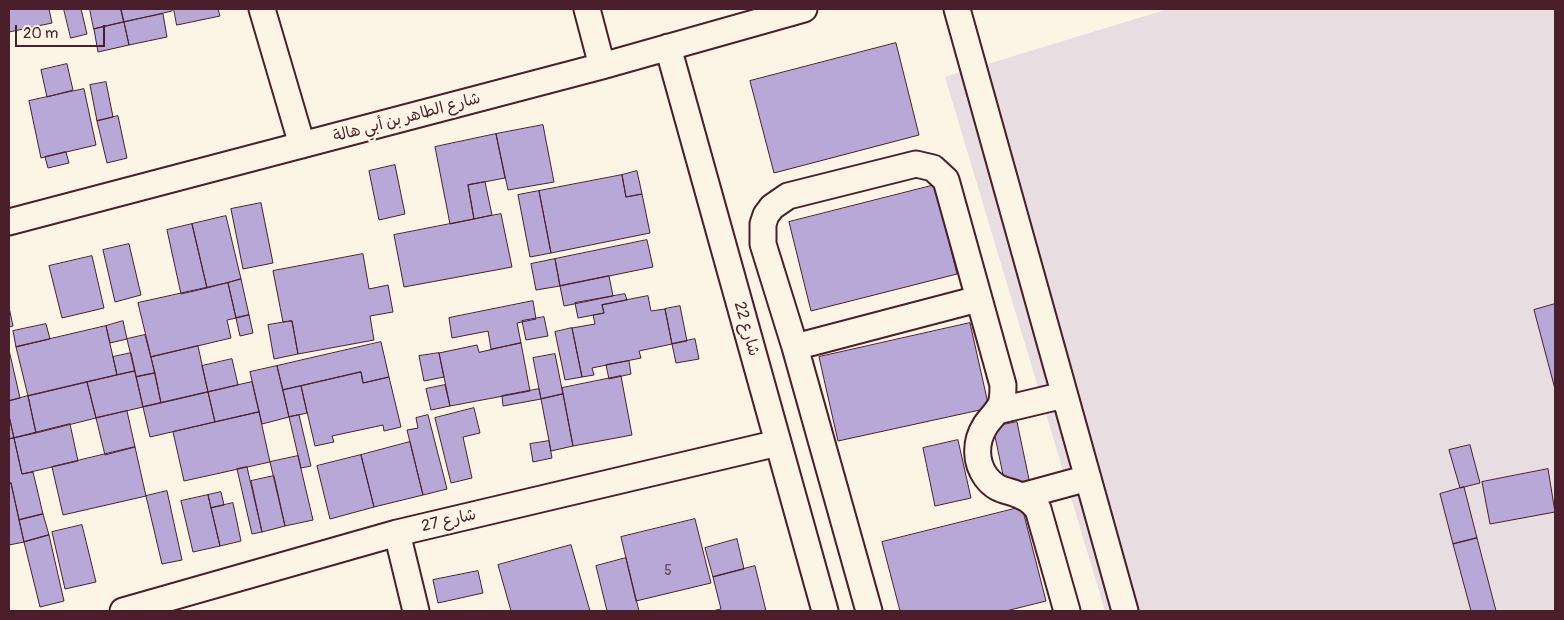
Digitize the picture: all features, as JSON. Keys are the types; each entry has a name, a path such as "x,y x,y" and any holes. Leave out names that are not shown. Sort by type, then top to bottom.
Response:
{"street":[{"path":"262,9 302,145"},
{"path":"588,9 602,66"},
{"name":"شارع الطاهر بن أبي هالة","path":"9,222 602,66 804,9"},
{"path":"957,9 1125,611"},
{"name":"شارع 22","path":"668,47 825,611"},
{"path":"869,611 796,347 763,244 763,224 766,215 772,207 788,196 916,164 933,168 946,180 1003,385 1002,402 980,435 978,457 981,468 994,485 1004,491 1022,496 1038,509 1067,611"},
{"path":"796,347 978,299"},
{"path":"997,411 1064,395"},
{"name":"شارع 27","path":"123,611 398,533 778,443"},
{"path":"1022,496 1088,478"},
{"path":"398,533 416,611"}],"shaded area":[{"path":"1168,9 1555,9 1555,611 1105,611 945,77"}],"building":[{"path":"9,9 49,9 52,23 9,32"},
{"path":"64,9 81,9 87,34 71,38"},
{"path":"90,9 121,9 124,22 94,29"},
{"path":"121,9 172,9 172,11 124,22"},
{"path":"174,9 218,9 220,16 177,25"},
{"path":"163,14 167,37 129,45 124,22"},
{"path":"124,22 129,45 98,52 94,29"},
{"path":"896,43 919,135 774,173 750,81"},
{"path":"67,64 73,90 47,97 41,70"},
{"path":"106,82 113,117 97,121 90,85"},
{"path":"84,89 96,145 41,158 29,101"},
{"path":"118,116 127,158 107,163 97,121"},
{"path":"543,125 554,182 508,190 496,134"},
{"path":"496,134 505,178 468,185 474,219 450,224 435,147"},
{"path":"66,152 69,163 48,168 45,157"},
{"path":"395,165 405,214 379,220 369,171"},
{"path":"637,171 642,194 626,197 622,175"},
{"path":"622,175 626,197 642,194 650,233 551,253 539,191"},
{"path":"485,182 492,215 474,219 468,185"},
{"path":"935,185 957,274 811,311 789,222"},
{"path":"539,191 551,253 530,257 518,195"},
{"path":"261,203 273,263 243,269 231,209"},
{"path":"501,214 512,267 404,287 394,235"},
{"path":"226,216 241,279 207,288 192,224"},
{"path":"192,224 207,288 181,294 167,230"},
{"path":"647,240 653,267 560,286 555,259"},
{"path":"129,244 141,295 115,302 103,250"},
{"path":"363,254 369,289 388,285 393,312 370,316 374,340 298,354 292,321 283,322 273,271"},
{"path":"92,256 104,308 62,318 49,266"},
{"path":"555,259 560,286 536,290 531,264"},
{"path":"609,276 613,296 564,306 560,286"},
{"path":"241,279 249,315 236,318 228,283"},
{"path":"228,283 236,318 227,320 231,338 151,357 138,303"},
{"path":"625,294 627,300 602,305 604,313 578,318 575,303"},
{"path":"648,296 651,311 665,309 672,344 639,351 641,358 592,368 594,375 582,377 572,328 595,324 593,315 604,313 602,305"},
{"path":"533,301 536,319 517,323 521,343 491,349 488,331 452,338 449,318"},
{"path":"1555,304 1555,389 1534,310"},
{"path":"680,306 687,341 672,344 665,309"},
{"path":"9,307 13,326 9,327"},
{"path":"249,315 253,333 240,336 236,318"},
{"path":"544,317 548,336 526,340 522,321"},
{"path":"123,321 127,339 110,343 106,326"},
{"path":"292,321 298,354 274,359 268,325"},
{"path":"970,323 989,408 838,441 819,357"},
{"path":"46,324 50,339 16,347 13,331"},
{"path":"106,326 117,375 28,396 16,347"},
{"path":"572,328 582,377 565,380 555,332"},
{"path":"145,335 155,373 136,377 127,339"},
{"path":"695,339 699,359 676,363 672,344"},
{"path":"381,342 389,377 363,383 361,372 283,390 277,366"},
{"path":"521,343 530,391 450,406 439,353 477,345 479,352"},
{"path":"198,346 208,392 161,403 151,357"},
{"path":"9,350 20,398 9,401"},
{"path":"131,353 135,371 117,375 113,357"},
{"path":"439,353 444,377 424,381 419,356"},
{"path":"555,354 563,394 541,399 533,358"},
{"path":"232,359 238,385 208,392 202,366"},
{"path":"629,361 631,374 609,379 606,365"},
{"path":"277,366 289,417 262,424 250,372"},
{"path":"135,371 143,407 96,418 87,382"},
{"path":"361,372 363,383 389,377 401,427 384,431 383,425 332,436 334,442 315,446 301,386"},
{"path":"155,373 161,403 143,407 136,377"},
{"path":"621,376 632,435 573,446 562,388"},
{"path":"87,382 96,418 36,433 28,396"},
{"path":"252,382 259,412 215,422 208,392"},
{"path":"445,385 450,406 431,410 426,389"},
{"path":"301,386 307,413 289,417 283,390"},
{"path":"539,389 541,399 503,406 502,396"},
{"path":"208,392 215,422 150,437 143,407"},
{"path":"563,394 573,446 551,451 541,399"},
{"path":"28,396 36,433 14,438 9,416 9,401"},
{"path":"474,408 480,433 463,437 472,478 451,483 435,418"},
{"path":"127,411 135,447 105,455 96,418"},
{"path":"259,412 270,462 184,481 173,432"},
{"path":"299,415 311,466 301,468 289,417"},
{"path":"428,415 447,489 423,495 407,430 418,428 416,418"},
{"path":"9,416 14,438 9,439"},
{"path":"1017,422 1030,484 1006,489 993,427"},
{"path":"70,424 78,461 22,474 14,438"},
{"path":"14,438 22,474 33,472 43,514 19,520 11,483 9,484 9,439"},
{"path":"958,440 971,498 935,506 923,448"},
{"path":"549,441 552,458 533,462 530,444"},
{"path":"410,442 423,495 374,507 361,455"},
{"path":"1470,445 1480,483 1460,488 1449,450"},
{"path":"135,447 146,496 63,515 52,467"},
{"path":"361,455 374,507 330,519 317,466"},
{"path":"298,456 313,520 285,526 270,462"},
{"path":"247,467 262,532 252,534 237,469"},
{"path":"1548,469 1555,512 1490,524 1482,482"},
{"path":"274,476 285,526 262,532 251,481"},
{"path":"11,483 24,542 9,545 9,484"},
{"path":"1464,487 1477,538 1453,544 1440,494"},
{"path":"167,491 182,560 162,564 146,496"},
{"path":"221,492 224,505 211,508 208,495"},
{"path":"208,495 220,546 193,552 181,501"},
{"path":"233,503 241,541 220,546 211,508"},
{"path":"1022,507 1046,601 1006,611 900,611 882,542"},
{"path":"43,514 49,535 24,542 19,520"},
{"path":"695,519 711,583 636,601 621,537"},
{"path":"82,525 96,582 65,589 52,532"},
{"path":"49,535 64,601 40,607 24,542"},
{"path":"1477,538 1496,611 1471,611 1453,544"},
{"path":"737,539 744,569 713,577 705,548"},
{"path":"571,545 590,611 511,611 498,565"},
{"path":"626,558 639,611 607,611 596,566"},
{"path":"755,566 766,611 712,611 721,609 713,577"},
{"path":"478,571 483,593 438,603 433,580"}]}
